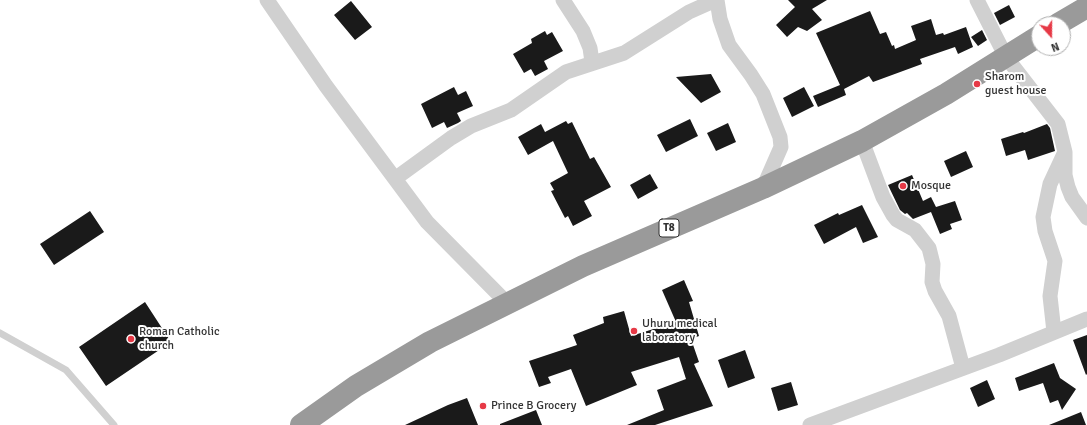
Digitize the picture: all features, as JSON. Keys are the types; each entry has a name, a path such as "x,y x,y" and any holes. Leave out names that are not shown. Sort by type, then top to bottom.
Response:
{"highway":[{"path":"1071,16 1087,7"},
{"name":"T8","path":"301,425 356,386 430,342 583,266 763,188 862,141 946,94 1031,41"}],"street":[{"path":"267,0 326,86 396,178 427,222 506,303"},
{"path":"563,0 583,31 590,48 592,62"},
{"path":"396,178 464,130 511,110 566,72 592,62 624,53 689,12 716,0 728,45 751,75 763,94 780,137 781,148 763,188"},
{"path":"977,0 1006,57 1058,124 1065,152 1065,175 1068,186 1072,197 1087,218"},
{"path":"862,141 883,197 893,215 897,220 915,230 929,248 933,264 932,282 949,316 963,368"},
{"path":"1054,332 1050,296 1055,261 1045,231 1043,217 1050,184 1065,152"},
{"path":"820,423 1087,319"}],"lane":[{"path":"0,333 66,370 114,425"}],"building":[{"path":"788,0 827,0 812,9 822,20 807,31 798,27 787,37 776,25 795,7"},
{"path":"351,1 372,27 355,40 334,15"},
{"path":"1009,5 1015,17 1000,25 994,13"},
{"path":"870,11 880,34 886,32 892,46 894,45 895,49 916,40 911,26 931,19 936,35 943,33 944,35 966,27 973,47 958,54 955,47 920,59 922,64 873,82 869,76 844,89 846,95 818,107 813,96 840,85 816,33"},
{"path":"982,30 987,40 978,46 971,37"},
{"path":"545,31 547,35 552,32 563,51 544,61 548,69 535,76 531,69 524,73 513,54 532,43 531,39"},
{"path":"711,74 721,92 701,103 676,77"},
{"path":"454,87 458,95 466,91 473,106 457,113 461,121 458,123 447,128 444,122 432,128 421,104"},
{"path":"804,87 814,106 792,117 783,98"},
{"path":"690,119 698,136 666,152 657,135"},
{"path":"566,121 568,124 572,122 590,159 594,157 611,187 584,201 592,216 573,226 568,216 565,218 551,191 554,190 550,183 568,173 553,141 528,155 518,137 541,124 545,132"},
{"path":"728,123 736,142 716,151 707,133"},
{"path":"1047,124 1050,128 1055,151 1028,160 1025,150 1006,156 1001,139 1023,132 1024,133"},
{"path":"966,151 973,167 951,177 944,161"},
{"path":"650,174 658,188 638,199 630,185"},
{"path":"912,175 923,201 931,197 936,207 955,201 962,220 950,224 952,229 940,234 931,212 913,219 907,213 905,214 900,210 888,185"},
{"path":"862,205 878,237 863,243 856,227 824,244 814,225 838,213 839,215"},
{"path":"90,211 104,232 54,265 40,244"},
{"path":"684,280 693,301 689,302 699,336 691,339 699,362 694,364 713,406 655,425 627,425 664,410 657,390 686,379 679,357 631,372 637,385 586,406 571,369 548,377 551,383 539,387 529,361 577,345 573,335 604,323 603,317 624,311 631,336 676,322 662,290"},
{"path":"145,302 171,342 106,386 79,347"},
{"path":"1087,335 1087,374 1086,375 1073,340"},
{"path":"745,350 755,378 728,388 718,360"},
{"path":"1054,363 1060,378 1076,389 1062,410 1058,400 1050,403 1043,383 1019,391 1015,378"},
{"path":"987,380 995,399 978,407 970,388"},
{"path":"791,382 798,405 778,411 771,388"},
{"path":"467,398 478,425 405,425 448,405"},
{"path":"536,410 542,425 500,425 500,424"},
{"path":"1081,412 1086,425 1049,425"}],"place":[{"name":"Sharom guest house","path":"977,84"},
{"name":"Mosque","path":"903,186"},
{"name":"Uhuru medical laboratory","path":"634,331"},
{"name":"Roman Catholic church","path":"131,339"},
{"name":"Prince B Grocery","path":"483,406"}]}
